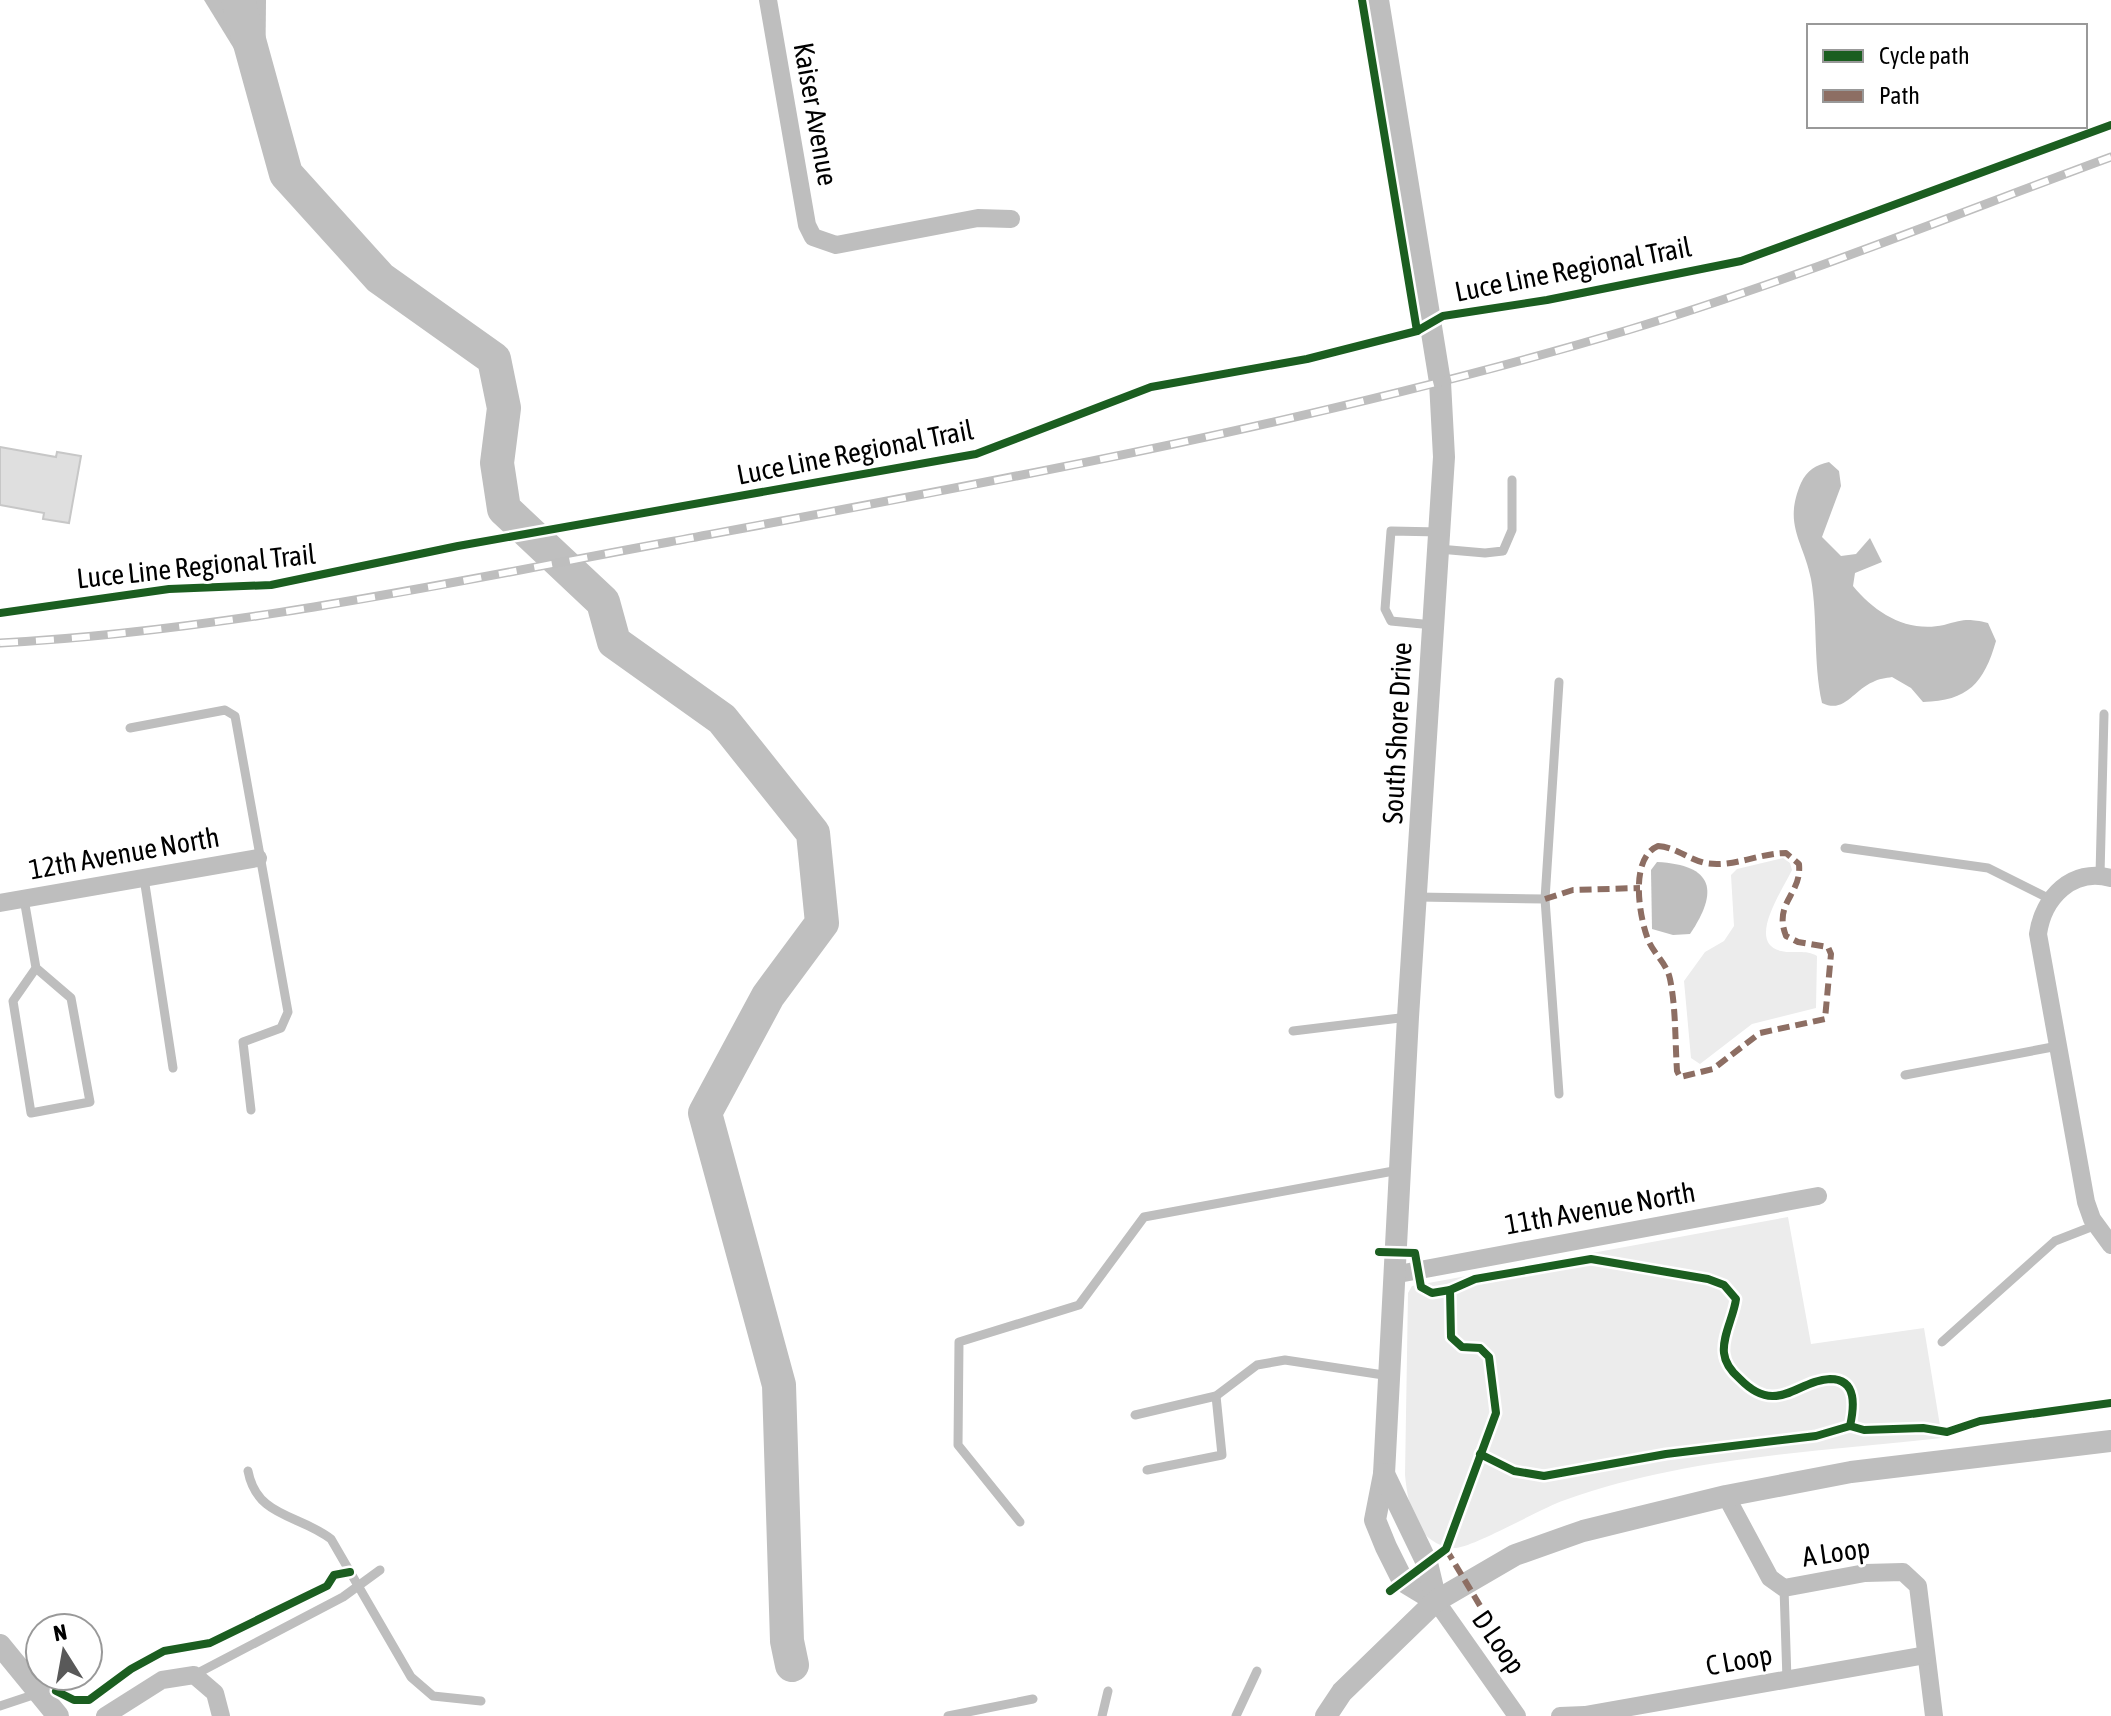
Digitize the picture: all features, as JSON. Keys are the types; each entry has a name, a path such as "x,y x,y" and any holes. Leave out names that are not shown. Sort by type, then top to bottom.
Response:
{"street":[{"name":"Kaiser Avenue","path":"768,0 807,225 813,237 836,245 978,218 1011,219"},
{"name":"South Shore Drive","path":"1378,0 1440,382 1444,457 1408,1017 1384,1474 1427,1563 1436,1601"},
{"name":"12th Avenue North","path":"0,903 258,858"},
{"path":"2106,876 2081,877 2063,885 2041,914 2038,934 2086,1202 2096,1225 2111,1245"},
{"name":"11th Avenue North","path":"1393,1275 1818,1196"},
{"path":"1326,1716 1342,1692 1436,1601 1515,1555 1583,1531 1726,1496 1851,1472 2111,1441"},
{"name":"A Loop","path":"1726,1496 1770,1578 1784,1588 1865,1573 1903,1572 1918,1586 1934,1716"},
{"name":"D Loop","path":"1436,1601 1517,1716"},
{"path":"0,1645 58,1716"},
{"name":"C Loop","path":"1560,1716 1787,1681 1926,1655"},
{"path":"105,1716 162,1680 194,1675 215,1693 221,1716"}],"lane":[{"path":"1433,625 1391,621 1385,609 1391,531 1485,553 1503,551 1512,530 1512,480"},
{"path":"1559,682 1545,899 1559,1094"},
{"path":"130,728 225,710 235,716 288,1012 281,1028 243,1042 251,1110"},
{"path":"2104,714 2106,876"},
{"path":"1845,848 1988,868 2050,899"},
{"path":"144,878 173,1068"},
{"path":"1417,897 1545,899"},
{"path":"24,899 36,968 71,998 90,1102 31,1113 13,1001 36,968"},
{"path":"1293,1031 1408,1017"},
{"path":"1905,1075 2058,1046"},
{"path":"1020,1522 958,1445 959,1342 1079,1305 1144,1217 1399,1170"},
{"path":"1942,1342 2055,1241 2096,1225"},
{"path":"1135,1415 1216,1396 1257,1365 1285,1360 1390,1376"},
{"path":"1147,1470 1222,1455 1216,1396"},
{"path":"248,1471 254,1493 272,1512 304,1522 331,1539 411,1677 433,1696 456,1701 481,1701"},
{"path":"194,1675 358,1586 380,1570"},
{"path":"1784,1588 1787,1681"},
{"path":"1236,1716 1257,1671"},
{"path":"1102,1716 1108,1691"},
{"path":"0,1706 39,1693"},
{"path":"948,1716 1033,1699"}],"shaded area":[{"path":"204,0 266,0 265,99"},
{"path":"1829,462 1839,471 1841,486 1822,537 1841,556 1856,554 1870,538 1882,562 1855,573 1853,586 1862,596 1893,619 1917,626 1930,627 1965,620 1988,623 1996,641 1991,656 1979,678 1963,693 1939,701 1923,702 1911,688 1892,677 1877,680 1843,703 1830,706 1822,703 1811,579 1796,532 1794,510 1806,475"},
{"path":"1783,858 1790,863 1792,870 1770,914 1766,938 1771,946 1781,951 1817,956 1816,1008 1752,1024 1700,1064 1691,1058 1684,981 1705,952 1724,941 1734,926 1731,875 1737,869"},
{"path":"1657,862 1690,868 1706,883 1705,905 1690,934 1673,935 1652,929 1651,870"},
{"path":"1788,1217 1811,1344 1924,1328 1942,1438 1751,1458 1657,1474 1565,1500 1463,1547 1441,1545 1423,1532 1412,1511 1405,1475 1408,1293 1412,1286"}],"building":[{"path":"0,447 56,457 57,452 81,456 69,523 43,519 44,513 0,505"}],"waterway":[{"path":"238,0 286,174 380,278 494,359 504,408 497,463 504,509 603,602 614,642 722,719 813,833 822,923 768,996 705,1113 779,1385 787,1641 792,1665"}],"railway":[{"path":"0,643 169,628 336,603 910,497 1271,423 1510,364 1689,311 2111,157"}],"marked path":[{"path":"1658,846 1705,863 1726,864 1786,853 1799,864 1799,875 1785,906 1783,924 1786,936 1798,942 1828,947 1831,954 1825,1019 1760,1033 1713,1069 1680,1077 1670,979 1649,942 1640,904 1643,863 1658,846"},
{"path":"1545,899 1573,890 1640,888"},
{"path":"1446,1549 1485,1614"}],"cycle path":[{"path":"1362,0 1417,331"},
{"name":"Luce Line Regional Trail","path":"0,613 169,589 271,585 458,546 976,454 1151,387 1307,359 1417,331 1443,316 1547,300 1741,261 2111,125"},
{"path":"1379,1252 1415,1253 1421,1287 1432,1293 1450,1290"},
{"path":"1390,1591 1446,1549 1496,1413 1489,1357 1480,1348 1462,1347 1451,1337 1450,1290 1475,1279 1591,1259 1708,1279 1724,1285 1736,1299 1724,1346 1726,1360 1735,1374 1753,1390 1776,1396 1818,1381 1839,1380 1846,1384 1852,1396 1850,1426"},
{"path":"1480,1454 1514,1471 1544,1476 1666,1454 1816,1436 1850,1426 1864,1430 1923,1428 1947,1432 1980,1421 2111,1403"},
{"path":"104,1689 131,1669 164,1651 210,1643 327,1586 334,1575 350,1572"},
{"path":"58,1692 74,1700 89,1700 100,1692"}]}
